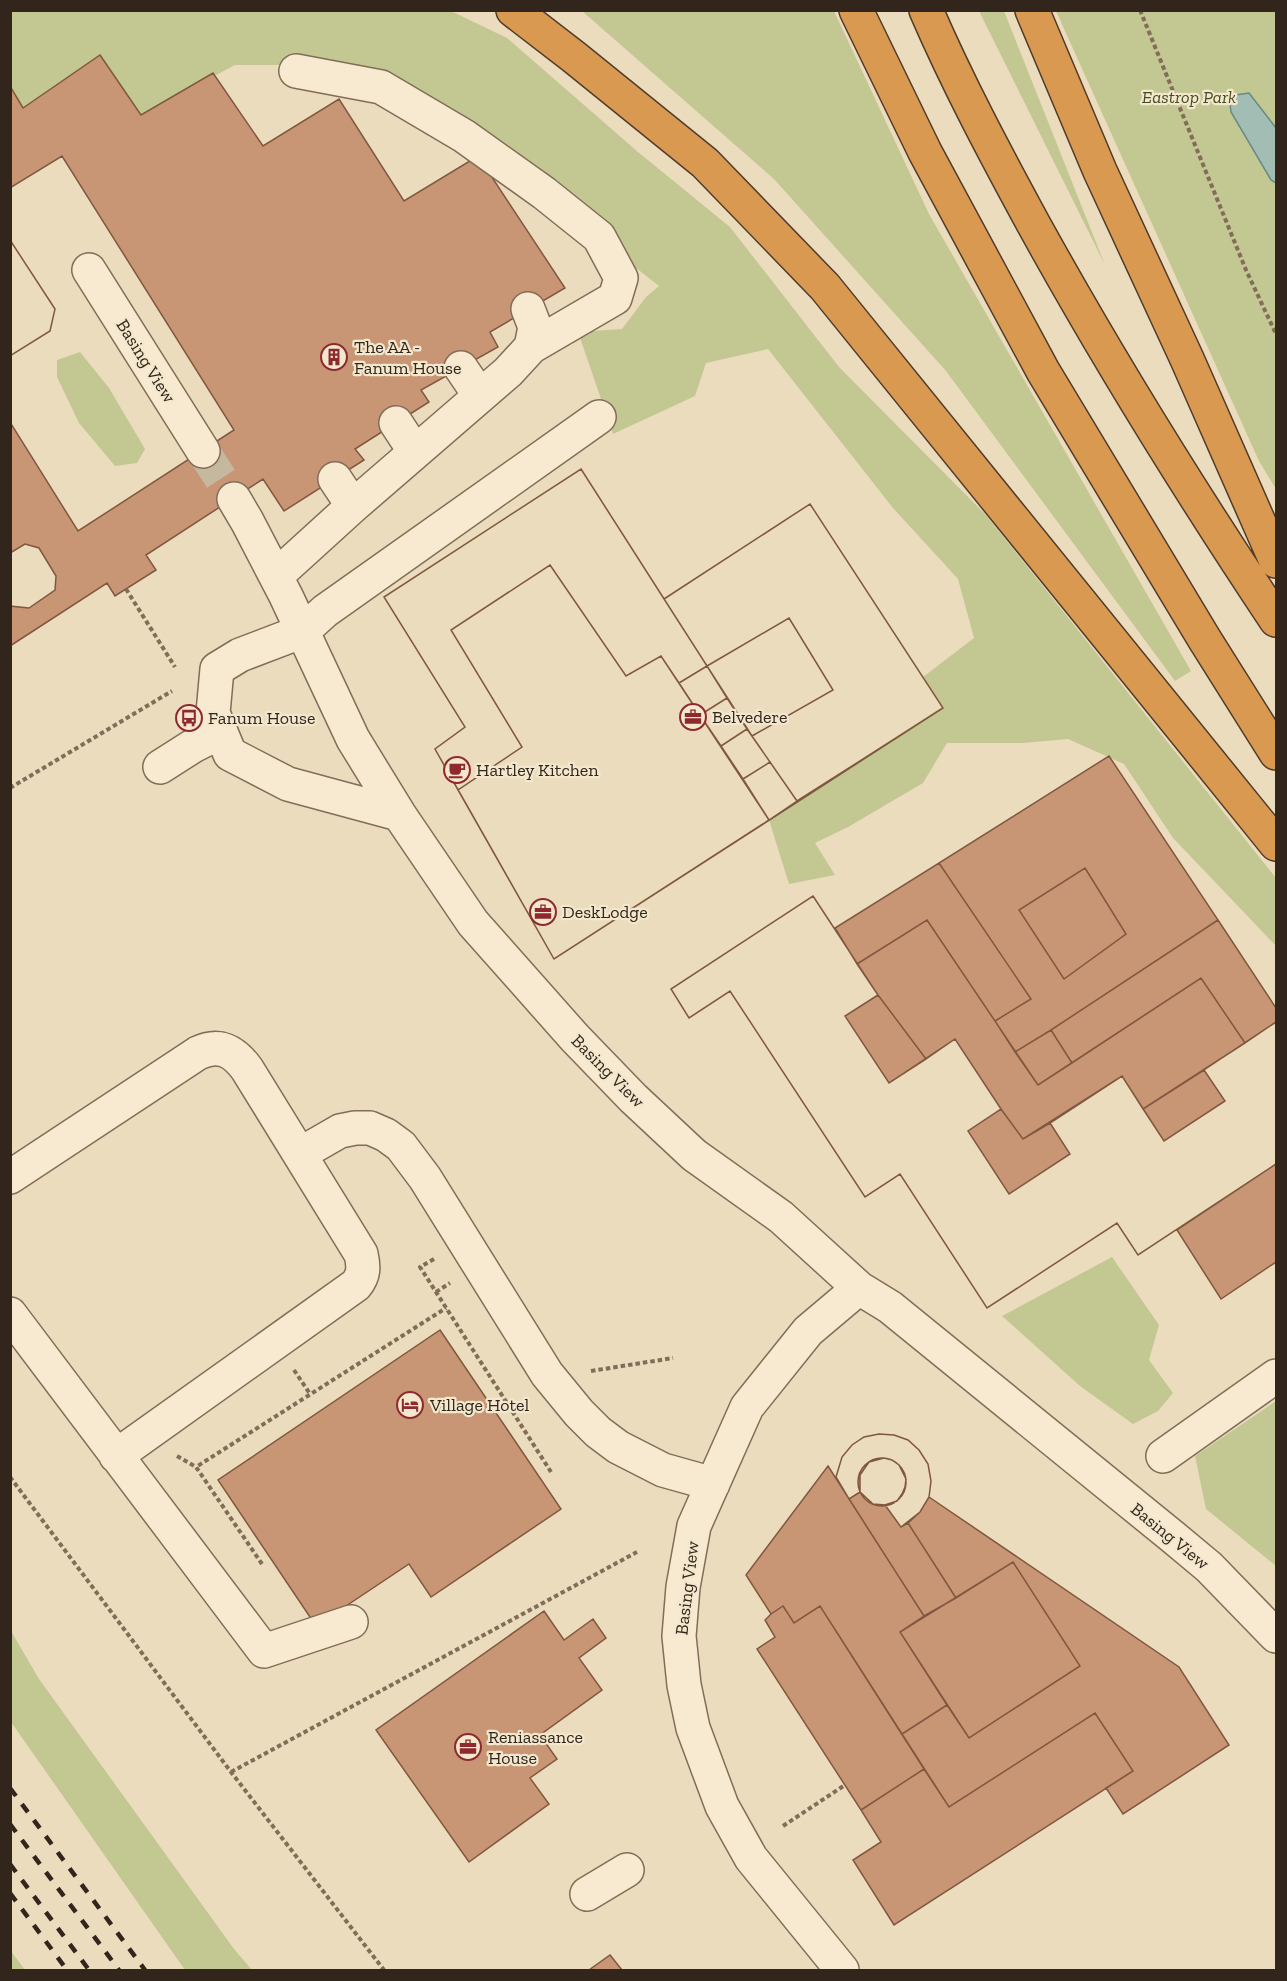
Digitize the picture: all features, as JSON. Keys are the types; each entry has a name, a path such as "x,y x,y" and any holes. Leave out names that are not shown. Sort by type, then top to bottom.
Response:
{"highway":[{"path":"513,10 705,163 825,287 1276,844"},
{"path":"856,10 925,152 1043,371 1276,753"},
{"path":"926,10 1001,164 1123,382 1276,620"},
{"path":"1032,10 1100,171 1187,358 1276,561"}],"street":[{"path":"276,576 508,372 531,347 615,298 621,278 598,237 544,193 464,136 381,87 296,71"},
{"name":"Basing View","path":"88,270 203,451"},
{"path":"528,309 535,327 531,347"},
{"path":"461,368 480,396"},
{"path":"399,814 288,784 230,754 213,713 218,669 240,655 303,631 326,611 599,417"},
{"path":"396,423 415,452"},
{"path":"335,479 353,506"},
{"name":"Basing View","path":"241,510 303,631 353,739 399,814 474,923 575,1038 633,1098 694,1155 781,1217 859,1288 890,1308 1200,1560 1276,1636"},
{"path":"160,767 221,732"},
{"path":"10,1177 198,1053 206,1049 224,1049 239,1059 362,1254 364,1264 361,1279 356,1285 116,1456"},
{"path":"300,1154 340,1131 355,1128 370,1128 386,1135 401,1146 425,1178 547,1374 579,1413 598,1432 618,1447 663,1470 713,1484"},
{"name":"Basing View","path":"842,1971 751,1858 722,1806 693,1728 684,1685 679,1636 683,1587 694,1526 747,1407 808,1331 859,1288"},
{"path":"10,1314 264,1651 351,1622"},
{"path":"1163,1456 1276,1376"},
{"path":"587,1894 627,1870"}],"path":[{"path":"1140,10 1246,270 1276,334"},
{"path":"126,589 175,667"},
{"path":"10,788 172,691"},
{"path":"429,1249 435,1258 420,1267 551,1472"},
{"path":"435,1292 449,1283"},
{"path":"262,1564 196,1467 446,1308"},
{"path":"580,1373 673,1358"},
{"path":"10,1477 231,1772 384,1971"},
{"path":"231,1772 637,1552"},
{"path":"783,1826 845,1785"}],"green space":[{"path":"10,11 451,11 507,38 638,152 730,227 839,367 986,515 1276,878 1276,946 1173,838 1124,764 1068,739 1023,743 947,743 923,783 848,827 815,843 835,875 789,884 769,820 942,707 923,677 974,638 958,579 893,508 768,349 706,363 695,396 613,434 578,332 622,329 646,297 659,286 506,166 355,65 235,65 141,115 100,55 23,108 11,86"},
{"path":"582,11 834,11 929,214 1191,671 1175,681 946,371 774,179"},
{"path":"979,11 1004,11 1105,265"},
{"name":"Eastrop Park","path":"1056,11 1276,11 1276,489 1259,461"},
{"path":"80,352 109,388 145,449 137,463 115,466 79,423 57,377 57,360"},
{"path":"1112,1257 1159,1325 1149,1360 1173,1393 1158,1411 1133,1424 1080,1386 1002,1316"},
{"path":"1276,1401 1276,1566 1206,1509 1195,1456"},
{"path":"11,1631 39,1679 234,1949 252,1970 185,1970 11,1722"},
{"path":"11,1951 25,1970 11,1970"}],"water":[{"path":"1249,93 1276,128 1276,183 1271,180 1231,112 1229,96"}],"building":[{"name":"The AA - Fanum House","path":"100,55 141,115 213,73 263,146 339,99 404,201 478,156 565,288 490,332 498,347 421,390 429,402 355,449 364,460 284,511 263,479 146,555 156,570 115,596 107,583 10,646 10,422 78,531 234,430 62,156 10,188 10,86 23,108"},
{"path":"10,240 55,309 50,331 10,356"},
{"path":"10,240 55,309 50,331 10,356"},
{"name":"Belvedere","path":"581,469 664,599 810,504 943,708 554,959 435,749 465,727 384,597"},
{"path":"581,469 707,666 679,683 661,656 626,676 550,565 451,630 522,747 458,790 435,749 465,727 384,597"},
{"path":"810,504 943,708 797,801 752,736 833,690 789,618 707,666 664,599"},
{"path":"25,544 39,548 56,576 55,590 29,608 10,606 10,553"},
{"path":"550,565 626,676 661,656 769,820 554,959 458,790 522,747 451,630"},
{"path":"789,618 833,690 752,736 707,666"},
{"path":"707,666 727,698 700,715 679,683"},
{"path":"727,698 747,729 721,746 700,715"},
{"path":"747,729 770,762 743,779 721,746"},
{"path":"1109,756 1218,920 1015,1052 995,1021 1031,999 939,863","holes":["1085,868 1126,934 1064,979 1019,910"]},
{"path":"770,762 797,801 769,820 743,779"},
{"path":"939,863 1031,999 995,1021 927,920 857,964 835,928"},
{"path":"1085,868 1126,934 1064,979 1019,910"},
{"path":"813,896 878,995 845,1016 889,1083 955,1039 1001,1109 968,1131 1009,1194 1070,1154 1050,1123 1122,1076 1164,1141 1225,1101 1204,1070 1276,1022 1276,1164 1138,1255 1117,1223 987,1308 900,1174 865,1197 730,991 689,1018 671,989"},
{"path":"813,896 878,995 845,1016 889,1083 955,1039 1001,1109 968,1131 1009,1194 1070,1154 1050,1123 1122,1076 1164,1141 1225,1101 1204,1070 1276,1022 1276,1164 1138,1255 1117,1223 987,1308 900,1174 865,1197 730,991 689,1018 671,989"},
{"path":"927,920 1038,1085 1201,978 1245,1043 1143,1109 1122,1076 1023,1139 955,1039 926,1059 857,964"},
{"path":"1218,920 1276,1008 1276,1022 1245,1043 1201,978 1072,1063 1051,1030"},
{"path":"878,995 926,1059 889,1083 845,1016"},
{"path":"1051,1030 1072,1063 1038,1085 1015,1052"},
{"path":"1204,1070 1225,1101 1164,1141 1143,1109"},
{"path":"1001,1109 1023,1139 1050,1123 1070,1154 1009,1194 968,1131"},
{"path":"1276,1164 1276,1262 1221,1299 1177,1230"},
{"name":"Village Hotel","path":"440,1330 561,1509 431,1597 409,1564 316,1626 218,1480"},
{"path":"879,1434 894,1435 908,1440 919,1450 928,1464 931,1481 929,1497 920,1512 901,1527 885,1505 873,1504 860,1492 849,1499 836,1477 842,1457 852,1445 864,1437"},
{"path":"879,1434 894,1435 908,1440 919,1450 928,1464 931,1481 929,1497 920,1512 901,1527 885,1505 897,1501 905,1487 906,1479 899,1465 884,1458 869,1462 860,1475 860,1492 849,1499 836,1477 842,1457 852,1445 864,1437"},
{"path":"882,1458 899,1465 906,1482 899,1499 882,1506 865,1499 858,1482 865,1465"},
{"path":"828,1466 924,1616 900,1632 947,1705 902,1734 820,1606 794,1623 783,1606 771,1614 746,1575"},
{"path":"860,1492 873,1504 885,1505 901,1527 908,1523 956,1598 924,1616 849,1499"},
{"path":"929,1497 1179,1667 1229,1745 1123,1814 1106,1788 1133,1771 1095,1713 949,1807 902,1734 947,1705 969,1738 1080,1666 1013,1562 956,1598 908,1523 920,1512"},
{"path":"1013,1562 1080,1666 969,1738 900,1632"},
{"path":"783,1606 794,1623 820,1606 924,1769 861,1810 757,1649 775,1637 765,1620"},
{"name":"Reniassance House","path":"544,1611 564,1640 593,1619 606,1638 579,1658 602,1690 540,1735 557,1759 530,1778 549,1804 469,1862 376,1730"},
{"path":"1095,1713 1133,1771 894,1925 853,1860 881,1842 861,1810 924,1769 949,1807"},
{"path":"610,1955 622,1970 589,1970"}],"tunnel":[{"path":"203,451 234,499"}],"railway":[{"path":"10,1788 145,1970"},
{"path":"10,1824 119,1970"},
{"path":"10,1864 89,1970"},
{"path":"10,1893 67,1970"}],"place":[{"name":"The AA - Fanum House","path":"334,357"},
{"name":"Belvedere","path":"693,717"},
{"name":"Fanum House","path":"189,718"},
{"name":"Hartley Kitchen","path":"457,770"},
{"name":"DeskLodge","path":"543,912"},
{"name":"Village Hotel","path":"410,1405"},
{"name":"Reniassance House","path":"468,1747"}]}
